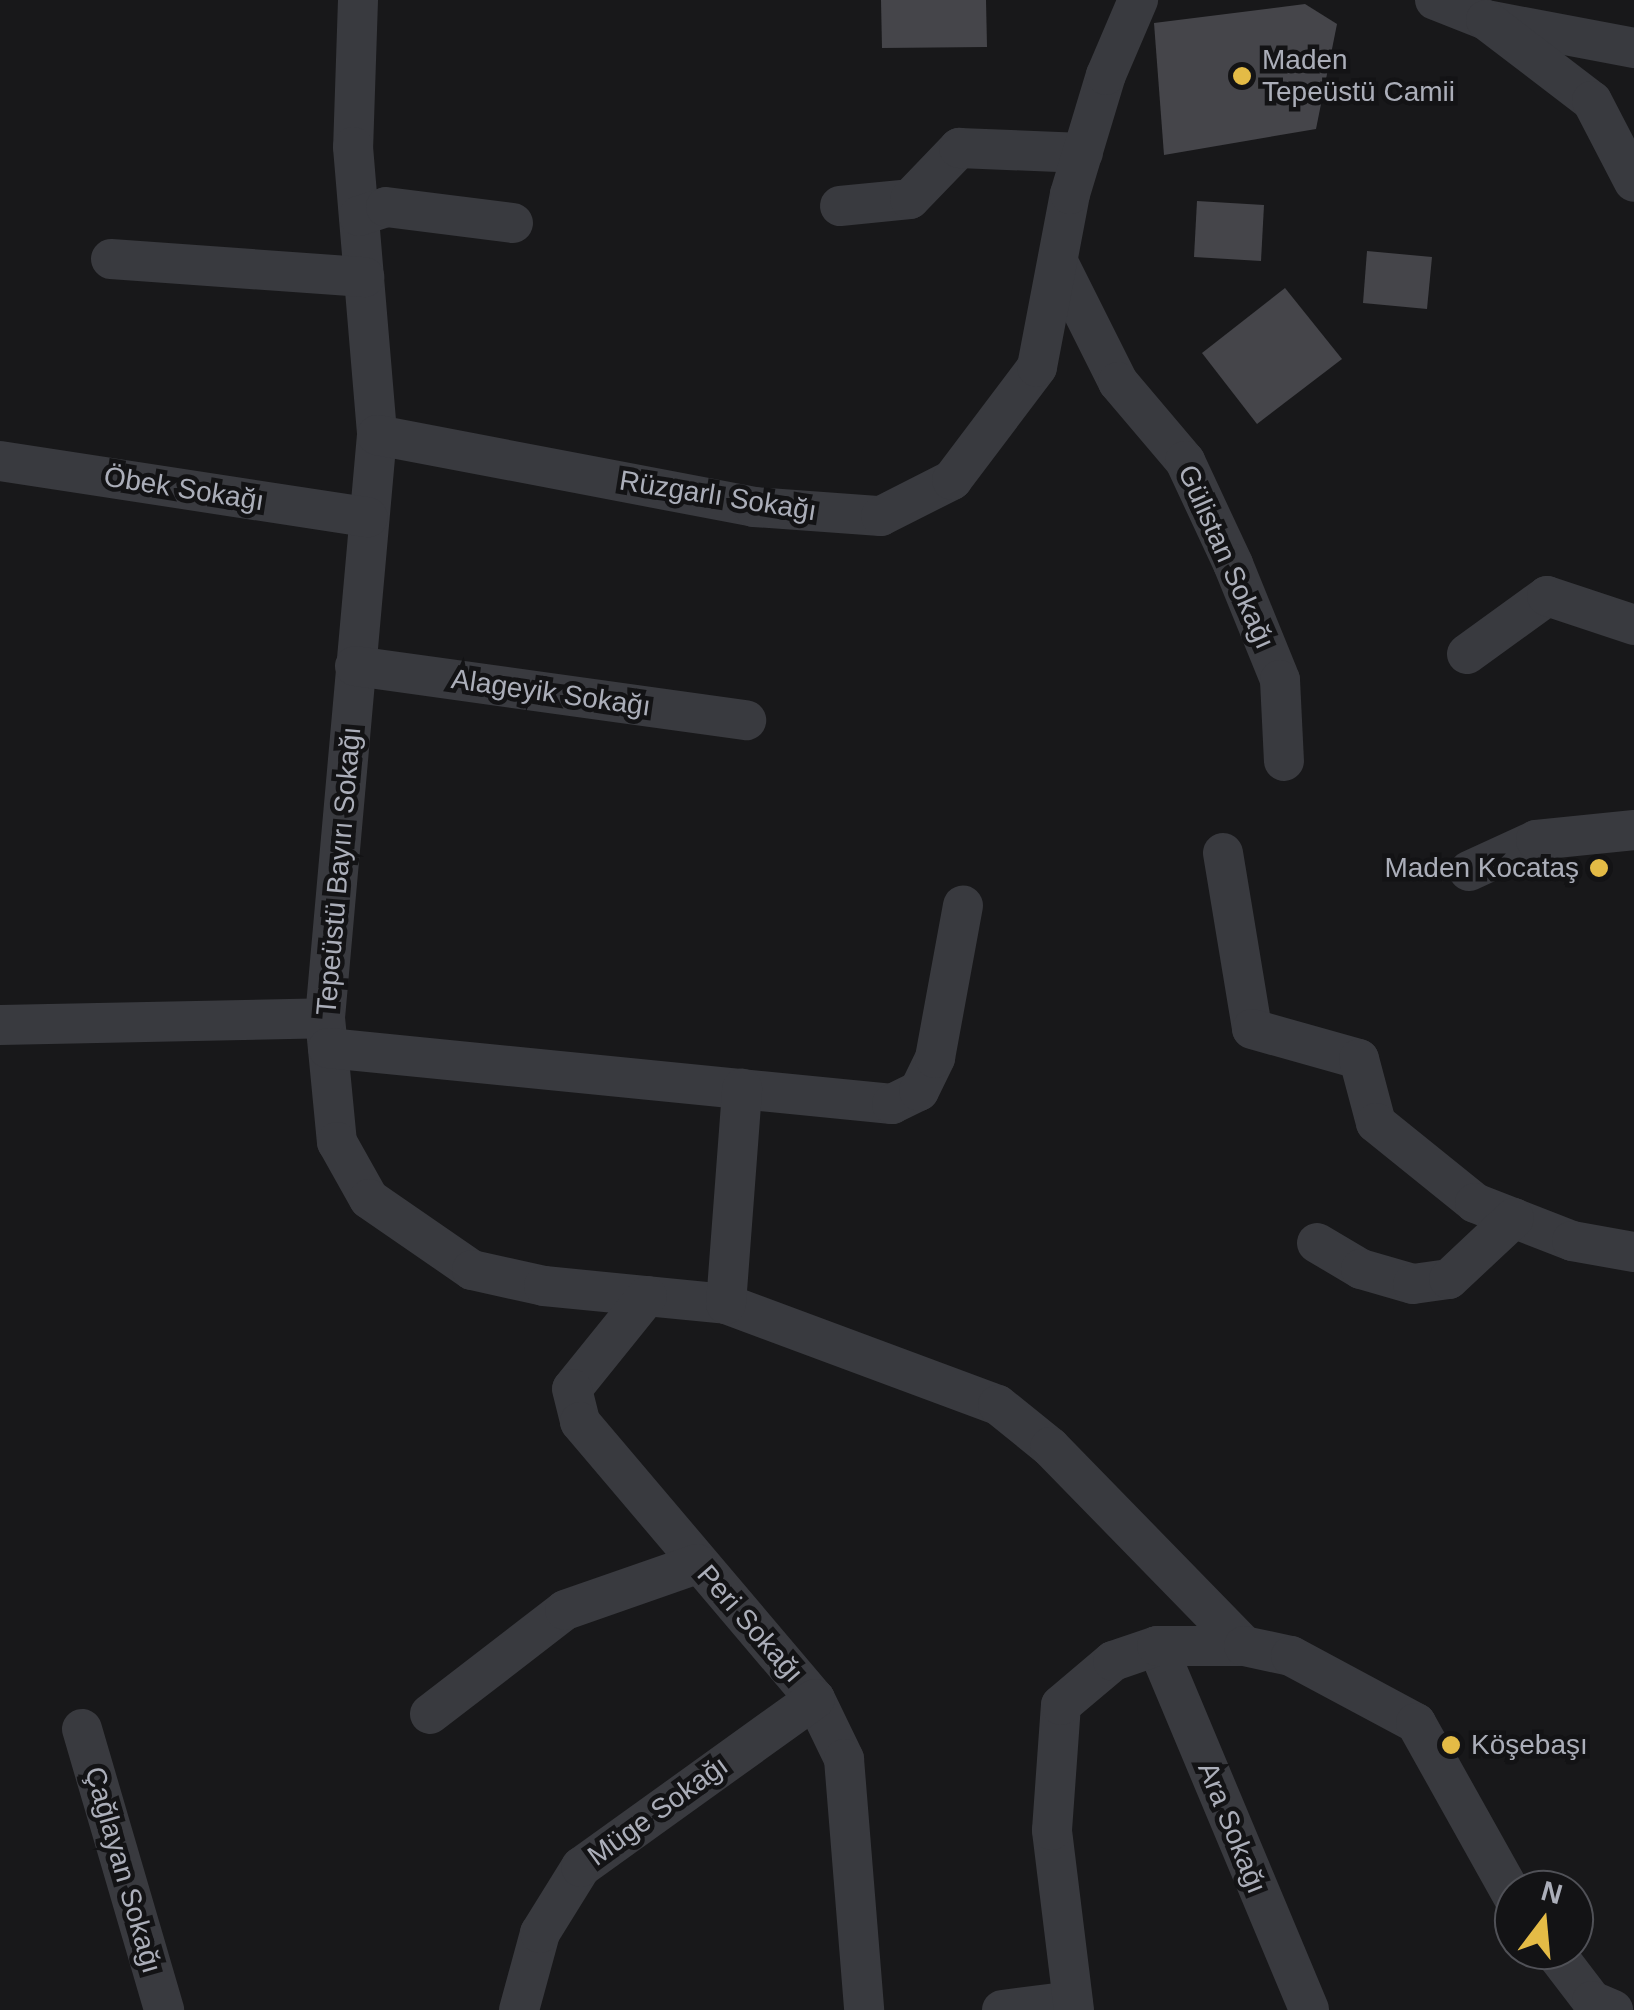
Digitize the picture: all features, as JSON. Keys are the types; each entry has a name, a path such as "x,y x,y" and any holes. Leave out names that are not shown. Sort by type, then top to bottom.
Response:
{"street":[{"name":"Tepeüstü Bayırı Sokağı","path":"358,0 354,147 377,435 326,1033 337,1142 370,1199 418,1239 472,1270 544,1286 726,1304 998,1405 1050,1447 1244,1646"},
{"name":"Rüzgarlı Sokağı","path":"377,435 754,507 880,516 952,480 1036,366 1082,153 1138,0"},
{"path":"1435,0 1486,20 1627,46 1592,102"},
{"path":"1486,20 1592,102 1634,182"},
{"path":"840,206 910,199 960,148 1082,153"},
{"path":"359,216 386,207 512,222"},
{"path":"111,258 364,277"},
{"name":"Gülistan Sokağı","path":"1060,266 1118,382 1186,461 1225,546 1280,680 1284,762"},
{"name":"Öbek Sokağı","path":"0,461 368,517"},
{"path":"1467,654 1547,596 1634,625"},
{"name":"Alageyik Sokağı","path":"355,666 746,720"},
{"path":"1469,871 1536,840 1634,830"},
{"path":"1222,852 1252,1029 1359,1059 1376,1123 1475,1203 1572,1241 1634,1252"},
{"path":"0,1026 326,1033 742,1089 892,1104 919,1091 935,1058 963,906"},
{"path":"726,1304 742,1089"},
{"path":"1316,1243 1361,1269 1412,1284 1448,1279 1514,1218"},
{"name":"Peri Sokağı","path":"647,1296 572,1389 580,1422 815,1700 844,1759 864,2010"},
{"path":"430,1714 565,1610 697,1564"},
{"path":"1002,2010 1073,2005 1052,1830 1062,1705 1113,1661 1157,1646 1244,1646 1291,1656 1416,1723 1498,1870"},
{"name":"Ara Sokağı","path":"1157,1646 1309,2010"},
{"name":"Müge Sokağı","path":"519,2010 540,1933 580,1867 815,1700"},
{"name":"Çağlayan Sokağı","path":"82,1729 164,2010"},
{"path":"1569,1970 1592,2000 1613,2010"}],"building":[{"path":"881,0 986,0 987,47 882,48"},
{"name":"Maden Tepeüstü Camii","path":"1305,4 1337,24 1316,129 1164,155 1154,23"},
{"path":"1197,201 1264,205 1261,261 1194,257"},
{"path":"1367,251 1432,257 1427,309 1363,303"},
{"path":"1285,288 1342,359 1257,424 1202,353"}],"place":[{"name":"Maden Tepeüstü Camii","path":"1242,76"},
{"name":"Maden Kocataş","path":"1599,868"},
{"name":"Köşebaşı","path":"1451,1745"}]}
